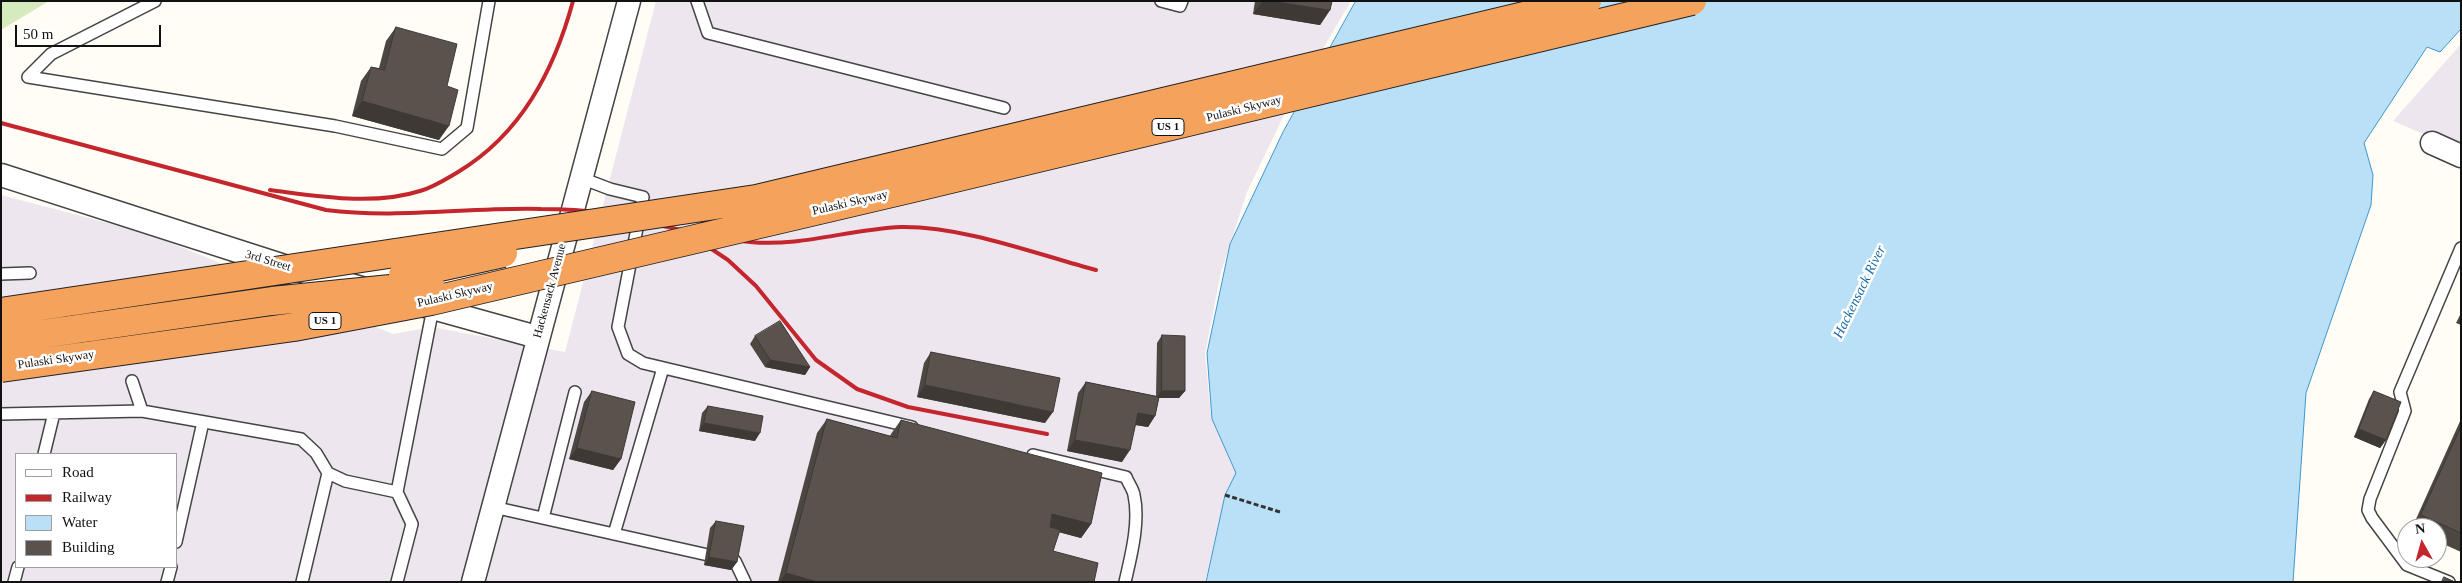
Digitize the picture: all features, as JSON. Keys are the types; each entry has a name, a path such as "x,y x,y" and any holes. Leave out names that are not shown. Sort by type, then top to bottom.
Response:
{"highway":[{"name":"Pulaski Skyway","path":"1,312 756,200 1587,1"},
{"name":"Pulaski Skyway","path":"1,368 294,327 367,314 644,252 1692,1"},
{"path":"272,301 487,258 602,222"},
{"path":"1,340 272,301 437,284 541,270 644,252"}],"street":[{"name":"Hackensack Avenue","path":"473,582 537,337 629,1"},
{"path":"2432,143 2461,156"},
{"name":"3rd Street","path":"1,175 281,265 537,337"}],"lane":[{"path":"155,1 51,54 28,77 334,126 442,149 468,128 489,1"},
{"path":"697,1 708,32 1004,108"},
{"path":"1161,1 1180,6 1182,1"},
{"path":"581,178 610,189 644,198 618,327 628,354 643,363 924,429"},
{"path":"2449,582 2407,565 2368,510 2370,499 2405,411 2400,392 2461,248"},
{"path":"1,274 30,273"},
{"path":"397,582 412,524 397,492 433,308"},
{"path":"614,534 663,368"},
{"path":"132,380 142,412"},
{"path":"543,518 575,392"},
{"path":"1,414 142,412 301,439 316,453 328,473 345,481 397,492"},
{"path":"44,453 54,413"},
{"path":"178,533 203,422"},
{"path":"1020,452 1126,477 1134,495 1134,547 1125,582"},
{"path":"302,582 328,473"},
{"path":"492,507 735,560 746,582"},
{"path":"14,582 18,568"},
{"path":"167,582 171,568"}],"path":[{"path":"1225,495 1280,512"}],"shaded area":[{"path":"656,1 1351,1 1285,113 1247,192 1221,272 1205,353 1211,418 1237,474 1225,495 1205,582 1,582 1,195 147,233 393,334 432,327 565,352"},
{"path":"2461,44 2461,150 2393,121"}],"green space":[{"path":"1,1 49,1 1,30"}],"water":[{"name":"Hackensack River","path":"1356,1 2461,1 2461,29 2440,52 2427,47 2364,143 2373,175 2371,205 2306,393 2293,582 1206,582 1225,495 1236,473 1212,419 1207,353 1230,244 1283,132"}],"building":[{"path":"1270,1 1332,1 1330,10"},
{"path":"396,27 457,44 447,86 458,90 449,126 362,101 371,67 384,70"},
{"path":"780,321 810,367 770,360 755,336"},
{"path":"1162,335 1185,336 1185,391 1162,391"},
{"path":"931,352 1060,378 1053,412 925,385"},
{"path":"1086,382 1159,397 1155,416 1138,413 1130,450 1075,440"},
{"path":"592,391 635,402 621,459 577,448"},
{"path":"2374,391 2401,402 2386,440 2359,429"},
{"path":"708,406 763,416 760,433 704,423"},
{"path":"827,419 897,438 901,420 1102,473 1091,524 1052,514 1050,527 1060,530 1053,551 1098,563 1094,582 818,582 786,573"},
{"path":"2461,427 2461,533 2447,527 2447,518 2428,518 2421,515"},
{"path":"716,521 744,526 737,562 709,557"},
{"path":"2444,577 2455,582 2442,582"}],"railway":[{"path":"270,190 345,198 383,198 402,196 425,189 440,183 458,172 480,157 500,139 517,120 532,98 556,52 573,1"},
{"path":"1,123 326,210 379,213 514,209 580,210 604,213 713,237 769,243 807,240 882,228 925,228 949,231 999,242 1096,270"},
{"path":"689,237 728,260 756,286 816,360 857,389 908,407 1047,434"}]}
